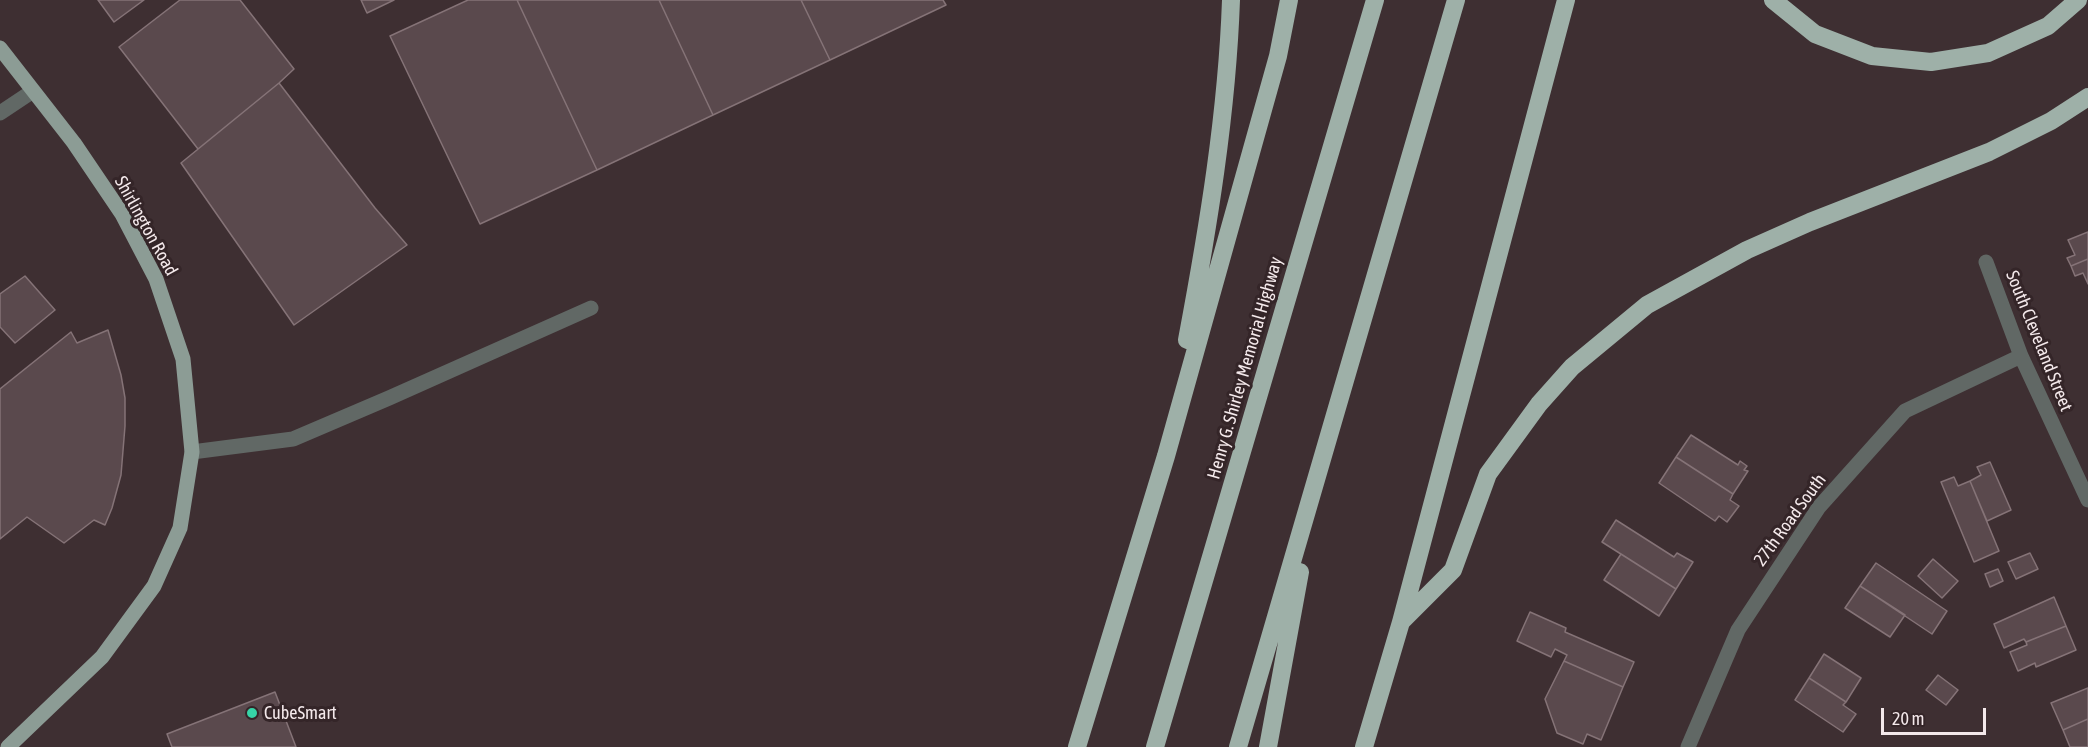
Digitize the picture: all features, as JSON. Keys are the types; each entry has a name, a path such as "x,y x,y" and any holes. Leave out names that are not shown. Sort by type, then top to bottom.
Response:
{"highway":[{"path":"1166,456 1210,216 1229,43 1231,0"},
{"path":"1077,747 1166,456 1278,56 1289,0"},
{"name":"Henry G. Shirley Memorial Highway","path":"1155,747 1375,0"},
{"path":"1238,747 1456,0"},
{"path":"1364,747 1401,622 1566,0"},
{"path":"1773,0 1815,34 1872,56 1931,62 1988,53 2048,26 2078,0"},
{"path":"1401,622 1454,570 1488,474 1539,404 1572,367 1647,305 1747,250 1810,222 1989,152 2051,121 2088,97"},
{"path":"1268,747 1318,476"}],"main road":[{"name":"Shirlington Road","path":"0,48 74,143 122,214 156,279 183,359 192,452 180,528 154,586 102,657 8,747"}],"street":[{"path":"0,113 33,91"},
{"name":"South Cleveland Street","path":"1986,262 2020,356 2088,500"},
{"path":"192,452 293,439 591,308"},
{"name":"27th Road South","path":"1688,747 1738,630 1819,507 1905,411 2020,356"}],"building":[{"path":"98,0 144,0 114,22"},
{"path":"180,0 240,0 294,69 198,149 119,47"},
{"path":"361,0 394,0 367,13"},
{"path":"468,0 517,0 597,170 480,224 390,36"},
{"path":"517,0 659,0 713,115 597,170"},
{"path":"659,0 801,0 830,60 713,115"},
{"path":"801,0 943,0 946,5 830,60"},
{"path":"279,83 375,208 407,245 294,325 181,163"},
{"path":"2088,232 2088,259 2071,266 2067,258 2075,255 2068,240"},
{"path":"2088,259 2088,284 2083,273 2075,276 2071,266"},
{"path":"25,276 55,310 15,343 0,327 0,294"},
{"path":"108,330 121,375 125,398 125,426 121,475 105,525 94,520 64,543 27,517 0,539 0,389 71,332 77,343"},
{"path":"1691,435 1738,465 1740,461 1747,466 1744,470 1748,471 1733,494 1676,457"},
{"path":"1676,457 1733,494 1730,500 1739,506 1727,522 1719,516 1715,521 1659,483"},
{"path":"1990,462 2011,510 1987,521 1970,481 1981,475 1977,467"},
{"path":"1954,477 1958,486 1970,481 1999,551 1974,562 1941,482"},
{"path":"1616,520 1674,557 1677,553 1693,562 1676,589 1602,542"},
{"path":"2030,553 2038,569 2016,579 2008,562"},
{"path":"1621,554 1676,589 1659,616 1604,580"},
{"path":"1933,559 1958,581 1942,598 1918,576"},
{"path":"1876,563 1947,611 1932,634 1860,586"},
{"path":"1998,569 2003,581 1990,587 1985,574"},
{"path":"1860,586 1905,615 1890,637 1845,608"},
{"path":"2054,597 2066,626 2004,648 1994,624"},
{"path":"1530,612 1566,628 1565,632 1634,662 1623,687 1564,661 1567,655 1555,649 1551,657 1517,641"},
{"path":"2066,626 2076,650 2036,667 2035,663 2018,671 2010,652 2027,645 2026,642"},
{"path":"1824,654 1861,678 1846,702 1809,678"},
{"path":"1564,661 1623,687 1601,740 1587,734 1583,744 1557,733 1545,699"},
{"path":"1938,675 1958,690 1946,705 1926,690"},
{"path":"1809,678 1846,702 1843,705 1856,714 1843,732 1795,700"},
{"path":"2088,688 2088,719 2063,730 2051,703"},
{"name":"CubeSmart","path":"275,692 296,747 172,747 167,734"},
{"path":"2088,719 2088,747 2070,747 2063,730"}],"place":[{"name":"CubeSmart","path":"252,713"}]}
